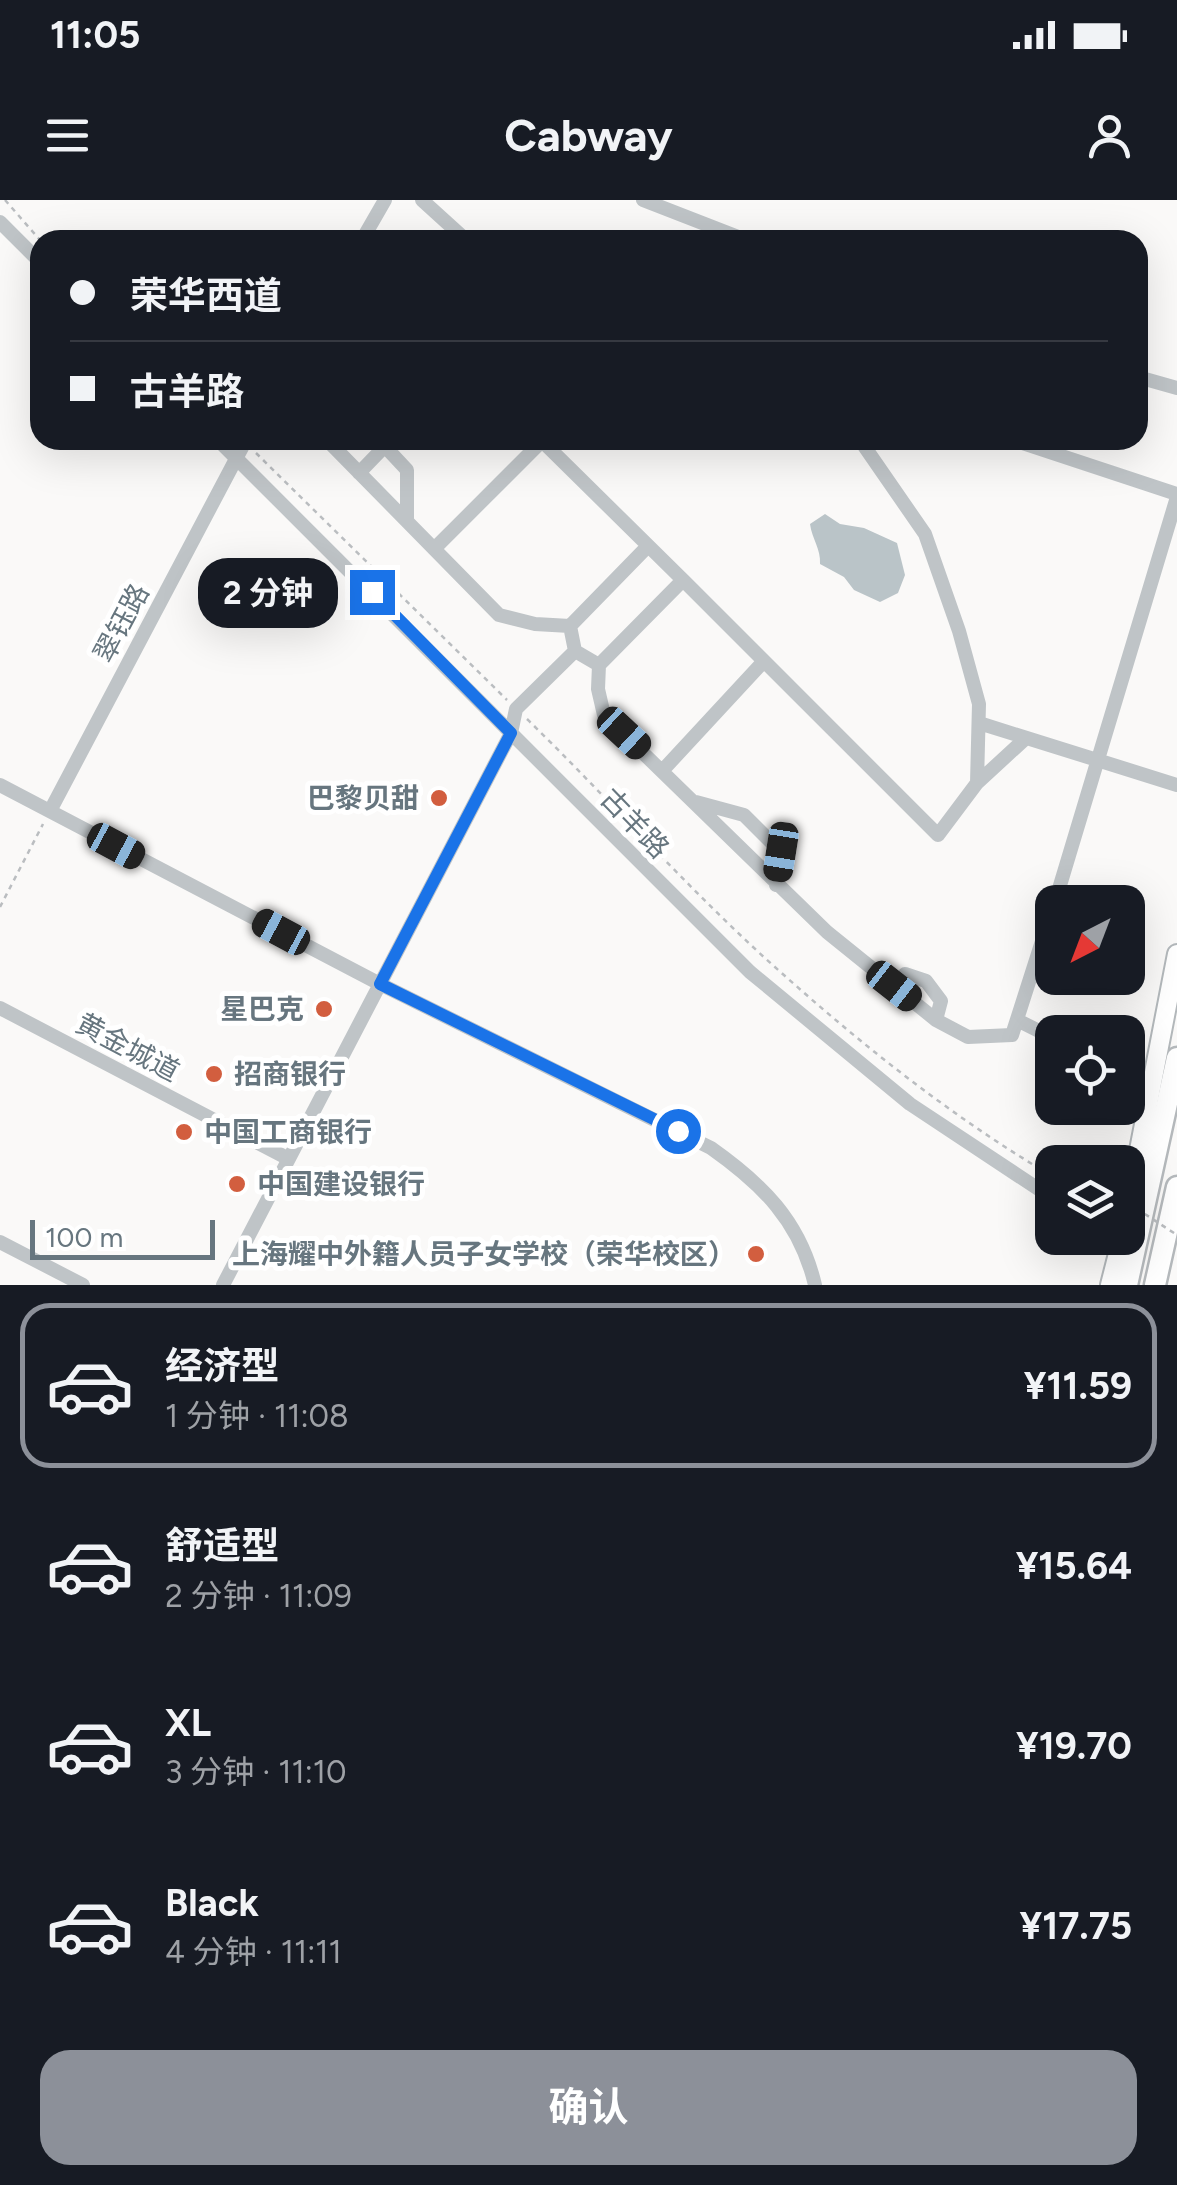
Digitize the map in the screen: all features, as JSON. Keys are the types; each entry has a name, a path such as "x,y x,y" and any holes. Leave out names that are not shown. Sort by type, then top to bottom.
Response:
{"highway":[{"path":"1127,1285 1177,1058"},
{"path":"1156,1285 1177,1187"}],"main road":[{"path":"1140,1145 1177,954"},
{"path":"1110,1285 1116,1255"}],"street":[{"path":"368,230 385,200"},
{"path":"422,200 455,230"},
{"path":"642,200 663,204 723,230"},
{"path":"0,222 30,252"},
{"path":"1148,380 1177,388"},
{"name":"古羊路","path":"228,450 695,920 802,1018 910,1104 1035,1187"},
{"name":"翠钰路","path":"50,811 240,450"},
{"path":"337,450 499,615 535,624 570,626 648,546"},
{"path":"359,473 377,450"},
{"path":"389,450 408,470 407,521"},
{"path":"434,549 532,450"},
{"path":"552,450 938,834 977,783 1026,738"},
{"path":"867,450 925,534 960,632 979,704 977,783"},
{"path":"1044,450 1177,495 1060,885"},
{"path":"683,580 599,665 598,689 604,715 827,932 936,1020 968,1037 1012,1035 1035,968"},
{"path":"570,626 575,651 599,665"},
{"path":"223,1285 511,733 516,709 575,651"},
{"path":"663,770 764,661"},
{"path":"979,724 1177,786"},
{"path":"0,785 380,984 711,1148 754,1178 788,1219 815,1285"},
{"path":"695,802 744,814 781,852 776,884"},
{"path":"739,846 756,827"},
{"path":"894,986 905,974 926,980 942,1001 936,1020"},
{"path":"912,1001 926,980"},
{"name":"黄金城道","path":"0,1008 287,1158"},
{"path":"1019,1021 1035,1028"},
{"path":"0,1242 84,1285"}],"path":[{"path":"4,200 31,230"},
{"path":"256,450 783,975 892,1066 1035,1166"},
{"path":"0,907 50,811"},
{"path":"1145,1216 1177,1236"}],"shaded area":[{"path":"825,514 840,524 864,528 897,543 905,575 898,593 880,602 854,590 844,577 820,564 810,524"}],"place":[{"name":"巴黎贝甜","path":"439,798"},
{"name":"星巴克","path":"324,1009"},
{"name":"招商银行","path":"214,1074"},
{"name":"中国工商银行","path":"184,1132"},
{"name":"中国建设银行","path":"237,1184"},
{"name":"上海耀中外籍人员子女学校（荣华校区）","path":"756,1254"}],"route":[{"path":"372,592 511,733 380,984 678,1131"}]}
